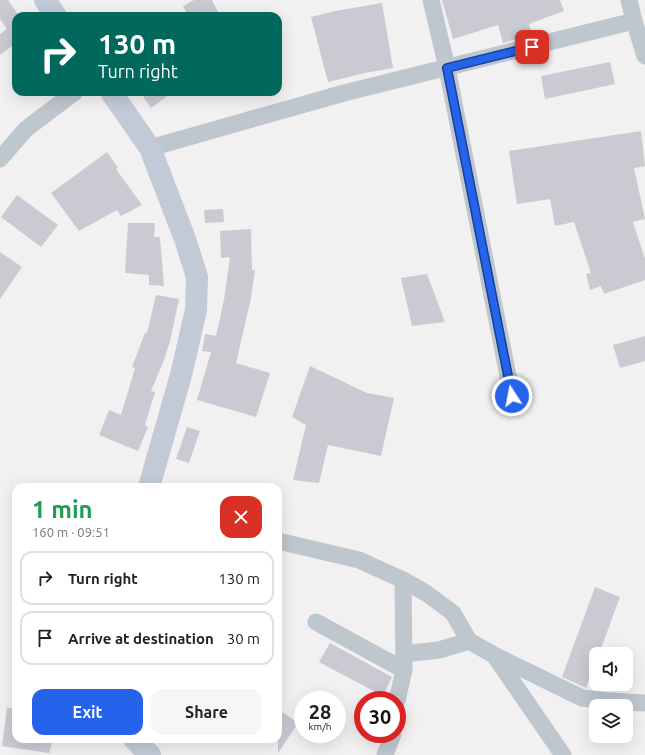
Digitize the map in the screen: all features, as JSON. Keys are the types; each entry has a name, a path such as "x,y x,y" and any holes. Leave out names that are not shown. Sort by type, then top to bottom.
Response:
{"street":[{"path":"44,0 53,12"},
{"path":"430,0 447,68 512,396"},
{"path":"629,0 645,56"},
{"path":"150,148 344,93 634,21"},
{"path":"0,159 26,129 70,96"},
{"path":"114,96 150,148 185,239 197,278 196,310 151,483"},
{"path":"282,542 359,560 403,580 426,593 453,613 470,641 494,655 582,698 645,703"},
{"path":"399,691 404,662 403,580"},
{"path":"316,622 404,662 470,641"},
{"path":"494,655 563,755"},
{"path":"138,743 150,755"},
{"path":"386,755 391,743"}],"building":[{"path":"0,0 8,0 16,12 12,12 12,46 0,55 0,34 7,29 0,19"},
{"path":"194,0 212,0 218,12 186,12 183,6"},
{"path":"442,0 560,0 564,11 529,24 532,34 503,43 498,25 453,39"},
{"path":"382,3 393,68 328,82 311,17 335,11"},
{"path":"610,62 615,84 545,99 541,76"},
{"path":"144,96 168,96 151,108 143,97"},
{"path":"641,131 645,166 634,168 645,219 633,222 645,259 645,280 604,294 601,286 590,290 586,274 591,273 574,222 555,226 550,199 517,204 509,151"},
{"path":"107,152 118,168 116,169 142,205 121,216 117,210 79,231 51,193"},
{"path":"17,195 58,225 41,247 1,217"},
{"path":"223,209 224,222 205,223 204,210"},
{"path":"128,223 155,223 154,237 160,237 164,286 149,285 149,275 125,273"},
{"path":"251,229 252,270 255,270 251,298 236,363 270,373 256,417 197,400 211,352 202,351 205,334 216,336 224,300 230,257 221,258 220,231"},
{"path":"0,252 22,267 0,299"},
{"path":"427,274 445,322 412,326 401,278"},
{"path":"156,295 179,299 170,341 151,391 155,392 145,425 148,427 138,451 99,435 109,410 121,415 135,368 132,367 145,333 147,333"},
{"path":"645,336 645,361 620,368 613,345"},
{"path":"310,366 367,393 394,398 381,456 328,445 319,483 293,480 306,425 292,417"},
{"path":"187,427 200,431 189,463 176,459"},
{"path":"595,587 620,597 602,647 589,647 589,680 586,688 562,677"},
{"path":"330,643 392,677 385,691 374,691 319,662"},
{"path":"7,708 12,708 12,743 52,743 49,753 2,746"},
{"path":"282,712 294,720 294,729 278,753 278,743 282,743"}],"route":[{"path":"512,396 447,68 532,47"}]}
